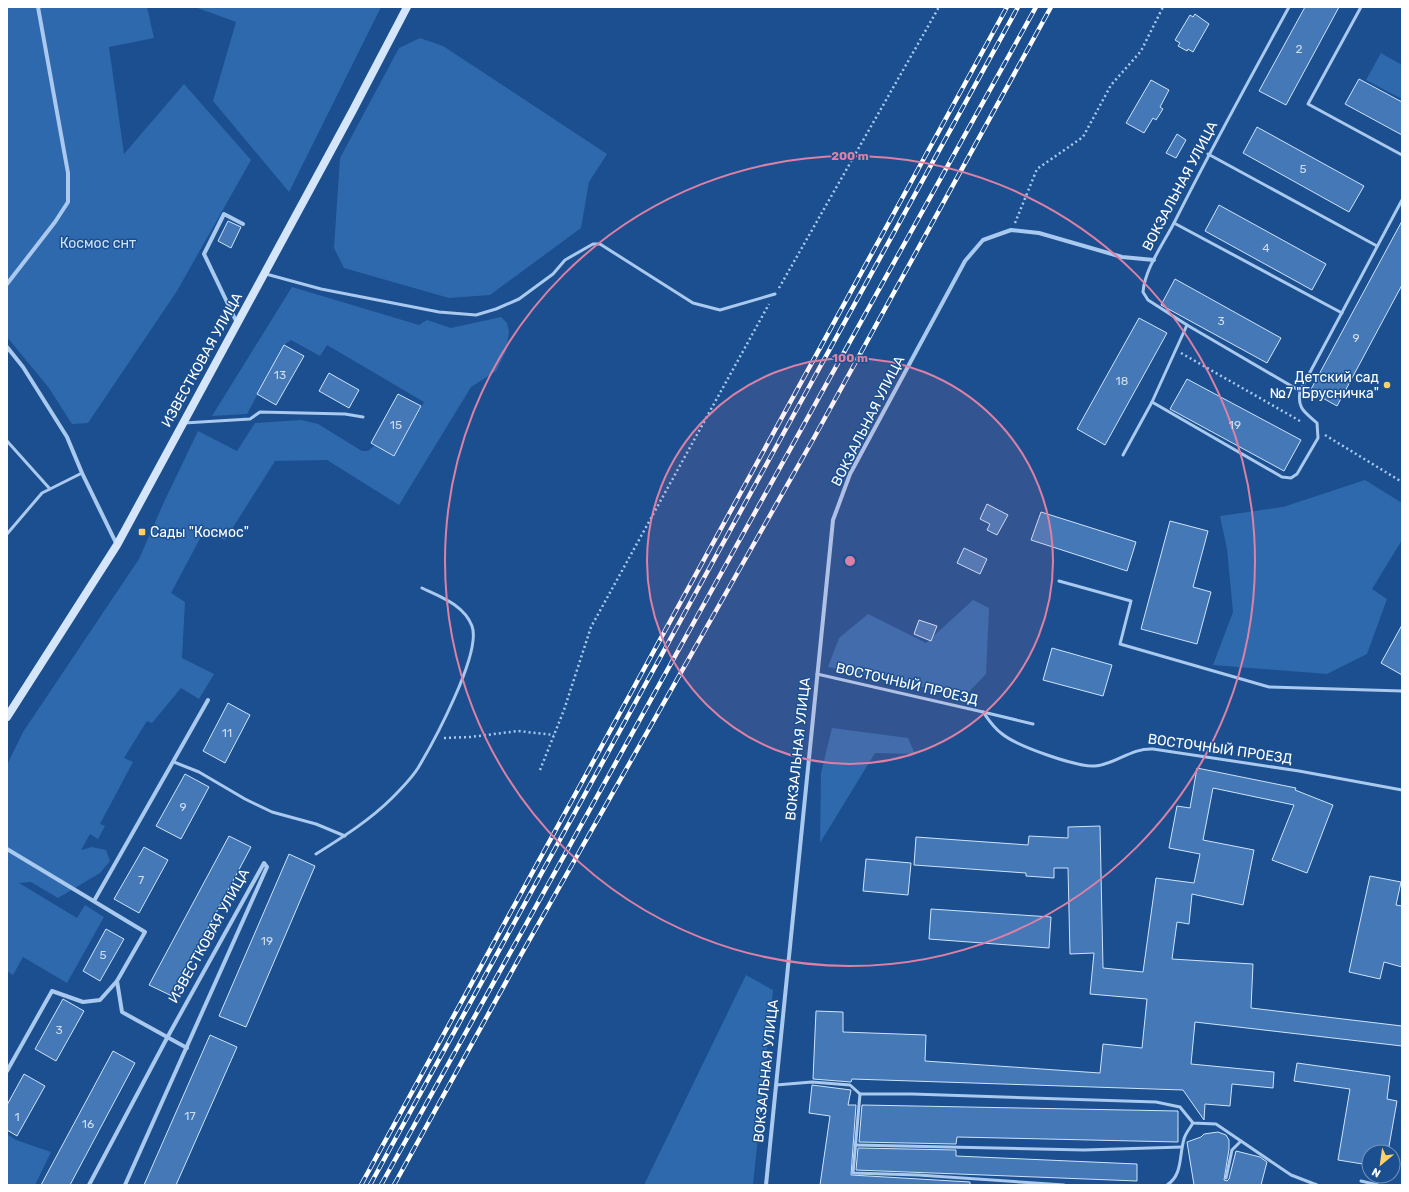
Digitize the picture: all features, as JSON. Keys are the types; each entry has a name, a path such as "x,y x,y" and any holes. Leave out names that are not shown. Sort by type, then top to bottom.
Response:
{"main road":[{"name":"ИЗВЕСТКОВАЯ УЛИЦА","path":"7,717 117,545 352,112 407,7"}],"street":[{"path":"7,284 55,222 68,202 68,173 38,7"},
{"path":"237,323 204,254 224,214 243,224"},
{"name":"ВОКЗАЛЬНАЯ УЛИЦА","path":"766,1185 832,520 850,474 966,261 983,240 1011,230 1039,233 1122,257 1154,260"},
{"path":"7,347 23,367 67,437 82,473 117,545"},
{"path":"94,901 208,700"},
{"path":"7,848 145,932 117,981 100,1000 83,1002 52,991 7,1071"},
{"name":"ИЗВЕСТКОВАЯ УЛИЦА","path":"89,1185 167,1038 264,863 267,867 125,1185"},
{"path":"117,981 122,1012 187,1048"}],"lane":[{"name":"ВОКЗАЛЬНАЯ УЛИЦА","path":"1154,260 1208,154 1288,7"},
{"path":"1361,7 1308,104 1402,155"},
{"path":"1208,154 1377,246"},
{"path":"1152,402 1282,477 1291,478 1297,474 1318,438 1319,431 1317,423 1301,409 1298,401 1300,391 1402,200"},
{"path":"1174,223 1342,313"},
{"path":"264,274 321,289 439,312 476,315 496,309 519,299 553,274 565,260 593,244 600,244 693,303 720,310 775,294"},
{"path":"1154,260 1144,283 1143,292 1148,300 1187,325 1300,391"},
{"path":"1123,455 1152,402 1187,325"},
{"path":"182,423 250,419 260,412 345,414 363,418"},
{"path":"7,441 50,488"},
{"path":"7,534 42,493 82,473"},
{"path":"1059,582 1131,601 1120,644 1269,686 1402,691"},
{"path":"316,854 345,836 375,814 393,798 417,770 435,738 461,685 472,649 472,626 458,606 422,588"},
{"name":"ВОСТОЧНЫЙ ПРОЕЗД","path":"817,674 982,712 1000,733 1015,742 1039,753 1094,766 1106,764 1142,749 1153,749 1299,771 1402,790"},
{"path":"982,712 1033,724"},
{"path":"174,762 199,772 272,812 316,824 345,836"},
{"path":"776,1085 812,1082 850,1085 860,1094 912,1094 1156,1102 1180,1107 1193,1123 1216,1124 1291,1175 1317,1185"},
{"path":"860,1094 853,1173 918,1175 1064,1185"},
{"path":"1166,1185 1172,1182 1180,1167 1184,1138 1193,1123"},
{"path":"1226,1178 1232,1150 1242,1141"},
{"path":"855,1145 1084,1150 1182,1147"}],"path":[{"path":"540,770 564,710 591,627 775,294 939,7"},
{"path":"1011,230 1037,170 1083,137 1111,85 1140,51 1163,7"},
{"path":"1176,350 1319,431 1402,482"},
{"path":"435,738 470,737 518,731 554,735"}],"green space":[{"name":"Космос снт","path":"7,7 147,7 154,38 109,47 124,154 184,84 251,160 177,291 88,423 72,424 49,388 7,337"},
{"path":"195,7 381,7 289,192 213,101 236,22"},
{"path":"420,38 443,46 607,154 589,182 581,228 490,295 449,298 344,268 334,248 340,158 399,48"},
{"path":"1381,53 1402,65 1402,99 1366,80"},
{"path":"292,287 419,325 427,320 451,328 501,317 507,323 509,332 506,351 496,371 471,387 399,505 327,460 275,461 225,540 204,531 171,593 185,602 182,658 214,674 199,699 181,688 152,723 147,721 124,758 133,762 100,824 105,826 98,839 90,834 81,850 92,847 106,850 110,861 100,873 58,898 31,882 19,883 77,918 85,905 104,917 67,983 23,957 13,975 7,971 7,765 23,732 139,559 198,431 237,451 255,423 301,420 318,424 362,451 368,451 375,445 394,456 424,402 327,345 320,356 291,340 284,345 247,414 212,416"},
{"path":"1365,480 1402,503 1402,540 1372,589 1387,599 1367,654 1327,674 1213,665 1233,612 1227,549 1220,516 1283,507"},
{"path":"973,600 989,608 986,674 965,696 828,667 839,638 868,614 926,643"},
{"path":"832,728 908,738 915,754 875,753 820,843 821,773"},
{"path":"746,975 773,990 753,1185 644,1185"},
{"path":"7,1134 16,1140 51,1152 35,1185 7,1185"}],"building":[{"path":"1305,7 1339,7 1286,105 1259,91"},
{"path":"1195,14 1209,24 1193,52 1188,49 1187,51 1178,46 1180,43 1175,40 1190,15 1193,17"},
{"path":"1359,79 1402,102 1402,135 1345,104"},
{"path":"1151,80 1169,90 1160,107 1163,109 1156,120 1153,118 1144,133 1126,123"},
{"path":"1257,127 1364,186 1349,212 1243,153"},
{"path":"1177,134 1186,140 1176,158 1166,153"},
{"path":"1219,205 1326,264 1312,290 1205,231"},
{"path":"228,221 241,227 231,248 218,241"},
{"path":"1402,221 1402,285 1337,406 1310,391"},
{"path":"1175,279 1281,338 1267,363 1161,305"},
{"path":"1139,318 1167,333 1105,445 1077,429"},
{"path":"284,345 304,356 276,405 257,394"},
{"path":"329,373 359,390 349,408 319,391"},
{"path":"1187,379 1301,440 1284,471 1170,409"},
{"path":"398,394 421,406 394,456 371,443"},
{"path":"987,504 1008,515 997,535 987,530 990,524 980,519"},
{"path":"1041,512 1136,542 1127,571 1031,540"},
{"path":"1170,521 1208,531 1193,587 1211,592 1197,644 1141,629"},
{"path":"964,548 987,559 980,574 957,563"},
{"path":"919,620 937,626 931,641 914,634"},
{"path":"1402,625 1402,675 1381,663"},
{"path":"1052,648 1112,665 1103,696 1043,680"},
{"path":"228,703 250,715 225,763 203,751"},
{"path":"1197,768 1296,788 1295,790 1333,805 1307,873 1272,860 1294,805 1213,788 1203,840 1254,850 1243,905 1192,894 1189,924 1177,922 1172,959 1253,964 1251,1008 1402,1026 1402,1046 1195,1022 1191,1064 1274,1072 1273,1088 1232,1084 1230,1106 1205,1104 1204,1120 1183,1090 852,1079 851,1082 813,1079 816,1011 843,1012 843,1032 926,1035 925,1061 1100,1073 1103,1044 1142,1048 1147,999 1090,994 1094,953 1070,954 1068,868 1054,868 1054,878 1026,876 1026,873 914,865 916,837 1028,845 1029,836 1068,838 1068,827 1100,826 1103,968 1143,972 1156,878 1194,883 1200,854 1169,848 1177,806 1190,808"},
{"path":"185,774 209,787 181,839 156,826"},
{"path":"229,836 251,847 172,996 149,985"},
{"path":"144,847 168,860 139,913 114,899"},
{"path":"289,854 315,866 246,1027 219,1016"},
{"path":"866,859 911,863 908,895 863,891"},
{"path":"1370,876 1401,882 1396,905 1402,906 1402,967 1384,962 1380,979 1349,972"},
{"path":"931,909 1051,917 1049,948 929,939"},
{"path":"106,929 124,939 100,981 83,971"},
{"path":"63,999 84,1011 56,1061 35,1049"},
{"path":"210,1035 237,1047 176,1185 144,1185"},
{"path":"113,1051 135,1063 70,1185 41,1185"},
{"path":"1297,1063 1390,1076 1387,1099 1397,1101 1389,1144 1361,1144 1361,1164 1338,1160 1350,1089 1294,1081"},
{"path":"24,1074 45,1086 17,1136 7,1130 7,1105"},
{"path":"812,1085 851,1090 848,1105 856,1105 851,1175 970,1182 970,1185 820,1185 830,1116 809,1113"},
{"path":"862,1105 1178,1111 1178,1142 957,1137 956,1144 859,1142"},
{"path":"1218,1132 1226,1135 1229,1140 1224,1180 1227,1181 1229,1179 1236,1151 1260,1157 1267,1162 1261,1185 1194,1185 1187,1142 1201,1137 1204,1134"},
{"path":"858,1148 956,1150 956,1156 1137,1164 1137,1181 856,1170"}],"railway":[{"path":"361,1185 1007,7"},
{"path":"370,1185 1018,7"},
{"path":"381,1185 1036,7"},
{"path":"394,1185 522,953 815,436 1051,7"}],"place":[{"name":"Детский сад №7 \"Брусничка\"","path":"1387,385"},
{"name":"Сады \"Космос\"","path":"142,532"}]}
